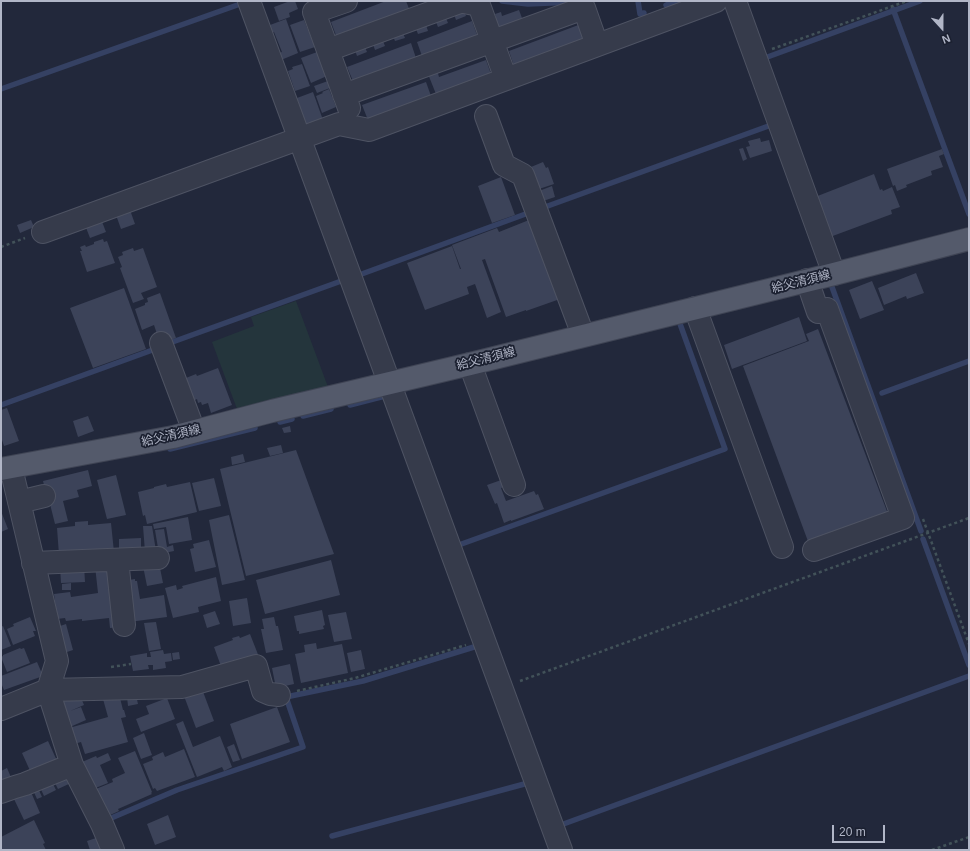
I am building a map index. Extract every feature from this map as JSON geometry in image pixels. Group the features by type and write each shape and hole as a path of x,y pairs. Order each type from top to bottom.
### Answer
{"main road":[{"name":"給父清須線","path":"6,469 173,437 272,411 470,364 834,274 969,239"}],"street":[{"path":"249,1 561,850"},
{"path":"346,1 314,12 356,128"},
{"path":"43,232 339,124 369,130 716,1"},
{"path":"735,1 834,274"},
{"path":"328,50 419,9 464,2 479,5 506,79"},
{"path":"344,95 584,8 597,45"},
{"path":"486,116 504,165 523,175 583,335"},
{"path":"807,280 818,312 827,309 903,518 814,550"},
{"path":"695,308 782,547"},
{"path":"161,343 194,431"},
{"path":"470,364 514,485"},
{"path":"6,469 19,502 57,661 48,690 72,765 102,824 113,850"},
{"path":"19,502 44,496"},
{"path":"33,563 158,558"},
{"path":"117,560 124,625"},
{"path":"1,709 48,690 182,687 256,666 263,691 270,694 279,694"},
{"path":"1,792 72,765"}],"path":[{"path":"755,56 906,1"},
{"path":"1,247 43,232"},
{"path":"502,688 969,518"},
{"path":"279,694 355,678 483,639"},
{"path":"932,850 969,837"}],"shaded area":[{"path":"296,301 328,387 237,409 212,342 254,326 251,317"}],"building":[{"path":"290,1 295,1 298,9 289,13 290,17 279,21 274,7"},
{"path":"386,1 406,1 410,11 337,38 331,22"},
{"path":"519,10 525,26 500,35 494,19 496,18 495,14 501,12 502,16"},
{"path":"464,11 466,16 456,20 454,14"},
{"path":"446,18 448,23 438,27 436,22"},
{"path":"286,19 298,53 281,60 279,53 282,52 274,32 272,33 270,25"},
{"path":"304,20 315,47 300,52 290,25"},
{"path":"472,21 477,35 422,56 417,42"},
{"path":"581,24 587,39 514,66 509,51"},
{"path":"426,25 428,31 418,34 416,29"},
{"path":"403,33 405,38 395,41 393,36"},
{"path":"383,41 385,46 375,50 373,44"},
{"path":"411,43 416,58 353,81 347,67"},
{"path":"365,47 367,52 357,56 355,50"},
{"path":"317,52 327,76 311,83 301,58"},
{"path":"486,60 491,74 436,94 428,74 437,70 439,77"},
{"path":"302,64 310,86 295,91 288,71 293,69 292,67"},
{"path":"328,81 330,88 317,93 314,86"},
{"path":"426,82 431,96 368,120 362,105"},
{"path":"329,89 336,107 322,113 316,96"},
{"path":"313,92 323,120 312,125 311,122 306,124 297,98"},
{"path":"760,138 761,142 769,140 772,151 750,158 746,147 750,146 748,141"},
{"path":"743,148 747,159 743,161 739,149"},
{"path":"942,149 944,154 939,156 943,167 931,171 932,175 906,185 907,187 897,191 895,185 893,186 887,169"},
{"path":"543,162 546,168 548,167 554,184 539,189 531,167"},
{"path":"874,174 880,190 882,189 883,191 892,187 900,207 891,210 892,214 830,237 815,197"},
{"path":"501,177 515,215 492,223 478,186"},
{"path":"552,186 555,197 543,201 539,191"},
{"path":"130,210 135,224 121,229 116,215"},
{"path":"101,219 106,232 90,238 85,225"},
{"path":"31,220 34,227 20,233 17,225"},
{"path":"529,220 560,299 506,317 485,259 482,260 501,312 487,318 475,284 467,287 469,294 425,310 407,263 452,246 461,269 452,245 497,228 499,232"},
{"path":"103,239 104,242 107,241 115,263 87,272 80,247 85,245 86,247"},
{"path":"133,248 134,251 143,248 157,287 141,293 144,299 133,303 120,268 122,267 118,257 123,255 122,252"},
{"path":"916,273 924,293 907,299 906,296 884,305 878,288"},
{"path":"872,281 884,310 860,319 849,290"},
{"path":"124,288 146,349 93,368 70,308"},
{"path":"160,293 176,338 166,342 158,337 154,325 142,330 135,309 145,305 145,303 148,302 147,298"},
{"path":"799,317 807,341 732,369 724,345"},
{"path":"818,329 888,514 809,544 743,366 809,341 806,334"},
{"path":"218,368 232,405 211,413 208,403 202,405 201,402 198,403 197,399 193,401 186,378 196,374 197,376"},
{"path":"7,408 19,441 4,446 1,437 1,410"},
{"path":"88,416 94,431 78,437 73,421"},
{"path":"290,426 291,432 284,433 282,428"},
{"path":"281,445 283,453 270,456 267,448"},
{"path":"296,450 334,554 246,576 220,469"},
{"path":"243,454 245,462 232,465 231,457"},
{"path":"88,470 92,486 77,490 79,497 63,501 68,521 55,524 43,481"},
{"path":"116,475 126,515 107,519 97,480"},
{"path":"214,478 221,506 199,511 192,483"},
{"path":"504,479 506,486 501,488 506,501 534,491 536,495 538,494 544,509 504,523 497,503 495,504 487,485"},
{"path":"190,482 197,512 147,524 145,515 143,516 138,492 166,484 167,487"},
{"path":"1,511 8,529 1,532"},
{"path":"229,515 245,580 222,585 209,520"},
{"path":"188,517 192,540 169,544 166,527 154,529 153,524"},
{"path":"88,521 88,525 111,523 114,552 59,555 57,528 75,526 75,522"},
{"path":"143,526 152,526 156,551 145,552"},
{"path":"164,529 167,547 173,545 174,551 159,554 155,530"},
{"path":"141,538 141,554 119,555 119,539"},
{"path":"209,540 216,567 195,572 190,549 194,548 193,544"},
{"path":"331,560 340,595 265,614 256,580"},
{"path":"159,563 163,583 147,586 143,566"},
{"path":"112,564 121,627 110,628 109,618 82,621 82,619 66,621 65,618 57,619 54,594 70,592 71,597 98,593 95,566"},
{"path":"84,565 85,582 61,583 60,566"},
{"path":"216,577 221,601 198,607 199,612 173,618 165,588 176,585 177,590 183,588 182,586"},
{"path":"135,579 135,581 137,581 140,599 164,595 167,617 129,622 129,580"},
{"path":"71,583 71,590 62,590 62,584"},
{"path":"247,598 251,623 233,626 229,601"},
{"path":"322,610 325,625 323,626 324,629 299,634 294,616"},
{"path":"215,611 220,624 207,628 203,615"},
{"path":"346,612 352,639 334,642 328,615"},
{"path":"30,617 36,631 33,631 35,636 13,645 7,629 14,626 13,624"},
{"path":"274,617 276,626 278,626 283,650 266,653 261,629 264,629 262,619"},
{"path":"156,622 161,649 149,651 144,623"},
{"path":"66,624 73,650 64,653 57,627"},
{"path":"3,626 11,646 1,650 1,627"},
{"path":"250,634 259,657 222,669 214,647 233,640 232,638 239,636 240,638"},
{"path":"316,643 317,649 342,644 348,673 301,683 295,654 305,652 304,645"},
{"path":"20,648 24,648 30,663 7,672 1,657"},
{"path":"163,650 164,654 171,653 172,661 165,662 166,668 153,670 153,665 148,665 149,669 133,671 130,656 147,653 147,657 151,657 150,652"},
{"path":"361,650 365,669 351,672 347,653"},
{"path":"179,652 180,659 173,660 172,653"},
{"path":"37,662 43,676 4,690 1,683 1,676"},
{"path":"290,664 294,684 276,688 272,668"},
{"path":"202,689 214,721 196,728 184,696"},
{"path":"79,693 84,705 70,711 81,707 86,720 70,727 58,698"},
{"path":"119,694 126,717 121,718 128,742 85,754 81,742 74,744 69,728 108,717 103,699"},
{"path":"136,695 138,704 128,706 127,697"},
{"path":"167,698 175,719 141,732 136,719 149,714 146,706"},
{"path":"277,707 290,742 242,759 230,724"},
{"path":"183,721 193,747 220,736 232,767 224,771 222,767 197,777 176,724"},
{"path":"144,733 152,755 141,759 133,738"},
{"path":"48,741 58,763 32,775 22,753"},
{"path":"234,744 240,760 233,762 227,747"},
{"path":"184,749 195,777 157,791 155,788 153,789 143,764 153,760 152,757 163,752 165,757"},
{"path":"135,751 152,794 118,809 119,811 108,816 96,789 113,782 112,779 125,773 118,758"},
{"path":"108,753 111,760 100,765 108,783 93,789 82,762"},
{"path":"7,768 13,782 1,787 1,771"},
{"path":"66,771 71,783 58,789 52,777"},
{"path":"50,778 56,790 44,796 38,783"},
{"path":"37,786 42,797 37,799 32,788"},
{"path":"31,792 40,813 24,820 14,799"},
{"path":"168,815 176,837 155,845 147,824"},
{"path":"34,820 45,843 43,844 46,850 1,850 1,837"},
{"path":"99,837 103,850 90,850 87,841"}],"waterway":[{"path":"502,1 528,4 574,2"},
{"path":"638,1 640,14 644,13"},
{"path":"666,5 677,1"},
{"path":"762,59 920,1"},
{"path":"1,89 243,3 244,5"},
{"path":"893,9 969,214"},
{"path":"545,207 774,124"},
{"path":"359,275 531,212"},
{"path":"167,344 344,280"},
{"path":"832,287 921,531"},
{"path":"456,546 725,449 679,321"},
{"path":"1,405 158,348"},
{"path":"882,393 969,361"},
{"path":"350,405 385,396 387,401"},
{"path":"303,416 331,409"},
{"path":"280,422 292,419"},
{"path":"170,449 255,428"},
{"path":"923,539 969,665"},
{"path":"109,819 177,790 303,747 286,697 363,681 474,647"},
{"path":"558,826 969,676"},
{"path":"332,836 528,783"}]}
